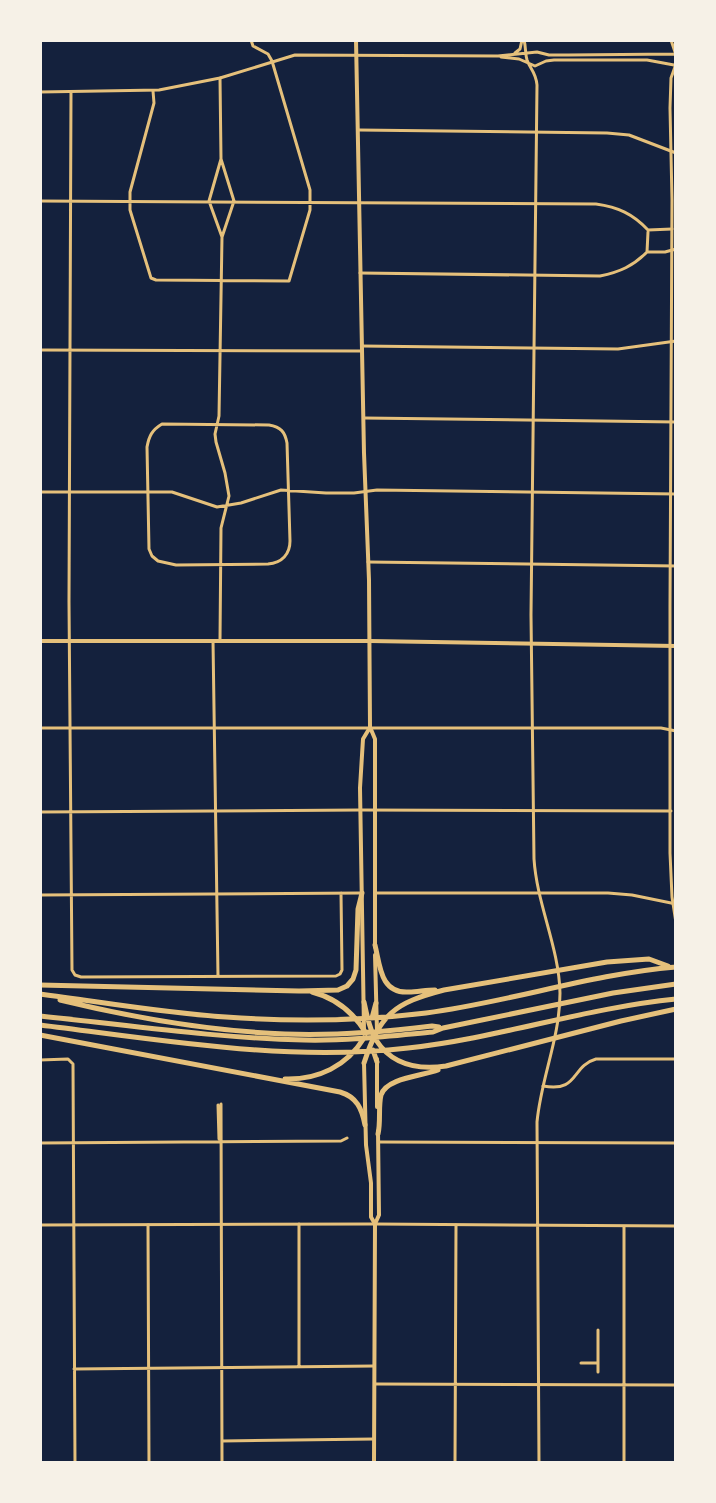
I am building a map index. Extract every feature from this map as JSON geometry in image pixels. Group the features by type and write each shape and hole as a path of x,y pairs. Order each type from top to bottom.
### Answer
{"highway":[{"path":"40,985 338,990 347,986 356,970 358,909 362,893"},
{"path":"375,945 380,972 390,987 406,992 444,990"},
{"path":"264,1077 305,1078 336,1067 387,1017 419,996 617,961 649,959 674,967"},
{"path":"40,994 216,1016 346,1019 458,1008 596,978 674,967"},
{"path":"40,1016 222,1036 354,1039 433,1032 645,987 676,984"},
{"path":"299,991 339,1003 370,1035 403,1062 421,1068 446,1066 676,1009"},
{"path":"40,994 117,1014 233,1031 350,1034 432,1026 443,1028"},
{"path":"40,1025 243,1050 348,1052 408,1048 476,1038 601,1009 676,999"},
{"path":"364,1002 377,1062"},
{"path":"364,1063 376,1003"},
{"path":"40,1035 351,1095 360,1107 365,1125"},
{"path":"378,1134 381,1096 386,1087 446,1066"}],"main road":[{"path":"356,40 370,727 375,739 376,1003"},
{"path":"40,641 370,641 673,646"},
{"path":"364,1002 360,810 363,739 370,727"},
{"path":"374,1463 375,1224 379,1215 377,1062"},
{"path":"364,1063 371,1217 375,1224"}],"street":[{"path":"153,91 154,103 130,192 130,210 151,278 289,281 310,210 310,190 272,61 268,54 254,48 251,40"},
{"path":"523,40 537,85 531,644 534,867 555,954 559,987 554,1046 538,1112 539,1463"},
{"path":"513,54 520,49 523,40"},
{"path":"498,56 537,52 568,55 676,54 671,40"},
{"path":"40,92 153,91 220,78 295,55 498,56 519,59 535,66 554,60 647,60 676,65 671,83 674,152 674,730 671,811 674,818 671,862 676,923"},
{"path":"220,78 221,159 234,201 222,237 218,424 215,434 229,496 221,528 220,641"},
{"path":"71,92 70,728 73,973 81,977 340,974 341,893"},
{"path":"358,130 629,135 674,152"},
{"path":"221,159 209,201 222,237"},
{"path":"40,201 608,205 633,216 648,230 672,229"},
{"path":"647,252 648,230"},
{"path":"360,273 600,276 635,264 647,252 674,249"},
{"path":"40,350 633,349 674,341"},
{"path":"363,418 674,422"},
{"path":"162,424 277,426 287,443 289,490 290,546 285,557 275,564 176,565 158,561 152,556 149,549 147,447 149,436 162,424"},
{"path":"40,492 172,492 217,507 281,490 326,493 377,490 673,494"},
{"path":"368,562 673,566"},
{"path":"213,641 218,976"},
{"path":"40,728 674,730"},
{"path":"40,812 671,811"},
{"path":"40,895 362,893"},
{"path":"375,893 618,894 674,903"},
{"path":"40,1060 68,1059 73,1064 75,1463"},
{"path":"543,1086 566,1084 592,1060 676,1059"},
{"path":"220,1104 222,1463"},
{"path":"40,1143 220,1143 341,1141 347,1138"},
{"path":"378,1142 676,1143"},
{"path":"299,1224 299,1367"},
{"path":"40,1225 676,1226"},
{"path":"148,1225 149,1463"},
{"path":"455,1463 456,1225"},
{"path":"624,1225 624,1463"},
{"path":"598,1330 598,1372"},
{"path":"581,1363 598,1363"},
{"path":"74,1369 374,1366"},
{"path":"374,1384 676,1385"},
{"path":"221,1441 374,1439"}]}
